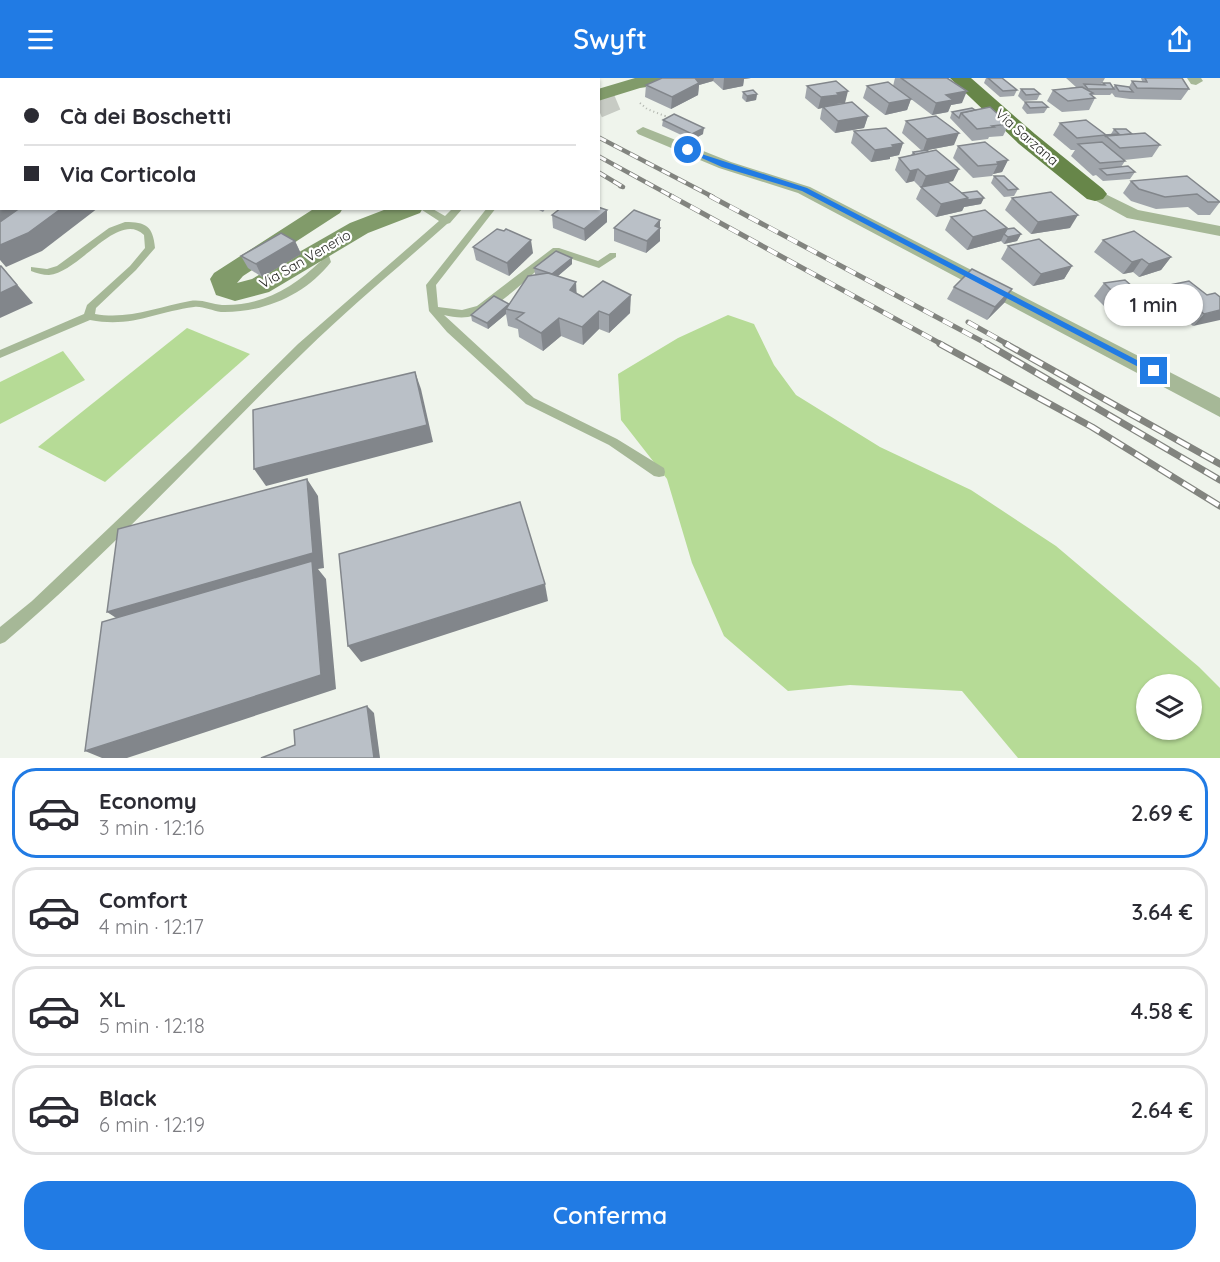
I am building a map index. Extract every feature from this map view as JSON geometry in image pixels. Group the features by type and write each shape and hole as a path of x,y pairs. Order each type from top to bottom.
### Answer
{"main road":[{"name":"Via Sarzana","path":"960,78 1027,139 1095,195"}],"street":[{"path":"608,98 637,84 672,78"},
{"path":"608,98 679,78"},
{"path":"643,131 725,165 804,190 1154,371 1220,408"},
{"path":"1095,195 1133,214 1220,231"},
{"name":"Via San Venerio","path":"329,210 234,270 224,279 225,289 235,292 260,286 359,228 407,210"}],"lane":[{"path":"428,210 447,221"},
{"path":"0,637 45,598 302,347 457,210"},
{"path":"490,210 431,285 433,309 530,401 613,442 659,472"},
{"path":"34,269 40,273 60,269 121,225 138,225 149,234 150,248 133,268 91,307 89,316"},
{"path":"0,354 89,316 109,321 155,314 196,303 221,309 259,306 302,286 326,262 323,249"},
{"path":"433,309 468,314 488,303 544,257 556,250 599,265 614,255"}],"green space":[{"path":"728,315 754,324 774,365 796,395 880,447 971,490 1056,546 1199,667 1220,688 1220,758 1018,758 962,691 850,685 788,691 724,636 692,563 667,479 621,420 618,374 678,338"},
{"path":"187,328 250,354 105,482 38,447"},
{"path":"63,351 85,380 0,424 0,382"}],"building":[{"path":"662,78 695,78 699,83 672,97 646,85"},
{"path":"901,78 947,78 967,91 946,95 953,100 936,103"},
{"path":"988,78 1002,78 1017,90 1003,91"},
{"path":"1145,78 1182,78 1189,89 1137,88 1132,81 1147,82"},
{"path":"836,81 848,91 837,93 839,95 821,97 807,86"},
{"path":"888,82 911,99 889,103 867,86"},
{"path":"1103,83 1110,83 1114,89 1088,89 1084,84 1105,85"},
{"path":"1115,85 1129,87 1133,92 1119,91"},
{"path":"1082,87 1093,93 1090,94 1095,98 1068,101 1053,90"},
{"path":"1021,89 1034,89 1040,94 1026,95"},
{"path":"753,90 757,94 747,96 743,92"},
{"path":"852,102 868,116 838,121 823,107"},
{"path":"1025,102 1042,102 1048,107 1030,108"},
{"path":"990,107 1009,124 977,129 961,113"},
{"path":"972,108 975,110 961,113 959,118 952,112"},
{"path":"674,114 704,128 692,134 663,120"},
{"path":"936,116 959,133 927,139 906,121"},
{"path":"1086,120 1106,135 1077,138 1060,123"},
{"path":"886,128 903,143 875,150 854,131"},
{"path":"1114,129 1126,129 1132,134 1105,137 1105,135 1119,134"},
{"path":"1145,133 1160,145 1120,148 1106,136"},
{"path":"985,142 1008,160 997,162 998,164 978,166 958,146"},
{"path":"1102,142 1125,161 1100,163 1078,144"},
{"path":"927,150 929,152 915,155 913,152"},
{"path":"936,150 959,169 926,176 918,169 910,171 899,158"},
{"path":"1128,166 1135,172 1107,175 1100,169"},
{"path":"994,176 1004,176 1018,189 1008,190"},
{"path":"1187,176 1220,202 1208,202 1197,194 1165,197 1139,189 1131,181"},
{"path":"948,182 968,198 941,204 921,187"},
{"path":"977,191 984,198 967,200 968,198 962,193"},
{"path":"1051,192 1078,215 1038,222 1012,198"},
{"path":"600,208 607,210 584,229 552,215 558,210 600,210"},
{"path":"17,210 59,210 28,233 0,245 0,222"},
{"path":"634,210 660,220 655,226 660,228 647,241 614,228"},
{"path":"985,210 1007,228 973,237 951,217"},
{"path":"1014,228 1021,234 1008,237 1004,234 1007,229"},
{"path":"497,229 504,231 506,229 531,240 507,263 473,247"},
{"path":"1134,231 1171,257 1149,264 1142,259 1132,262 1103,240"},
{"path":"281,233 295,241 256,264 241,256"},
{"path":"1039,239 1072,266 1041,274 1008,246"},
{"path":"556,251 572,258 552,274 534,268"},
{"path":"0,266 17,285 0,293"},
{"path":"972,269 1012,289 995,307 954,287"},
{"path":"548,273 576,282 570,290 583,297 603,281 631,295 609,315 599,311 582,327 559,318 541,333 516,319 524,313 506,309 528,276"},
{"path":"1125,280 1140,293 1148,293 1163,307 1133,312 1104,283"},
{"path":"1189,281 1207,295 1215,293 1220,297 1220,310 1204,314 1170,285"},
{"path":"494,296 509,304 487,323 471,315"},
{"path":"415,372 427,425 254,469 253,410"},
{"path":"307,479 313,553 107,612 118,529"},
{"path":"520,502 545,584 348,646 339,554"},
{"path":"312,561 321,675 85,751 102,622"},
{"path":"367,706 374,758 261,758 295,745 294,730"}],"tunnel":[{"path":"600,107 617,100"}],"railway":[{"path":"600,138 713,197"},
{"path":"600,157 673,197"},
{"path":"600,173 623,187 620,186"},
{"path":"671,196 943,345"},
{"path":"710,196 989,345"},
{"path":"968,322 1009,345"},
{"path":"940,344 1092,427 1220,506"},
{"path":"987,344 1220,480"},
{"path":"1006,344 1220,464"}],"route":[{"path":"688,150 725,165 804,190 1154,371"}]}
